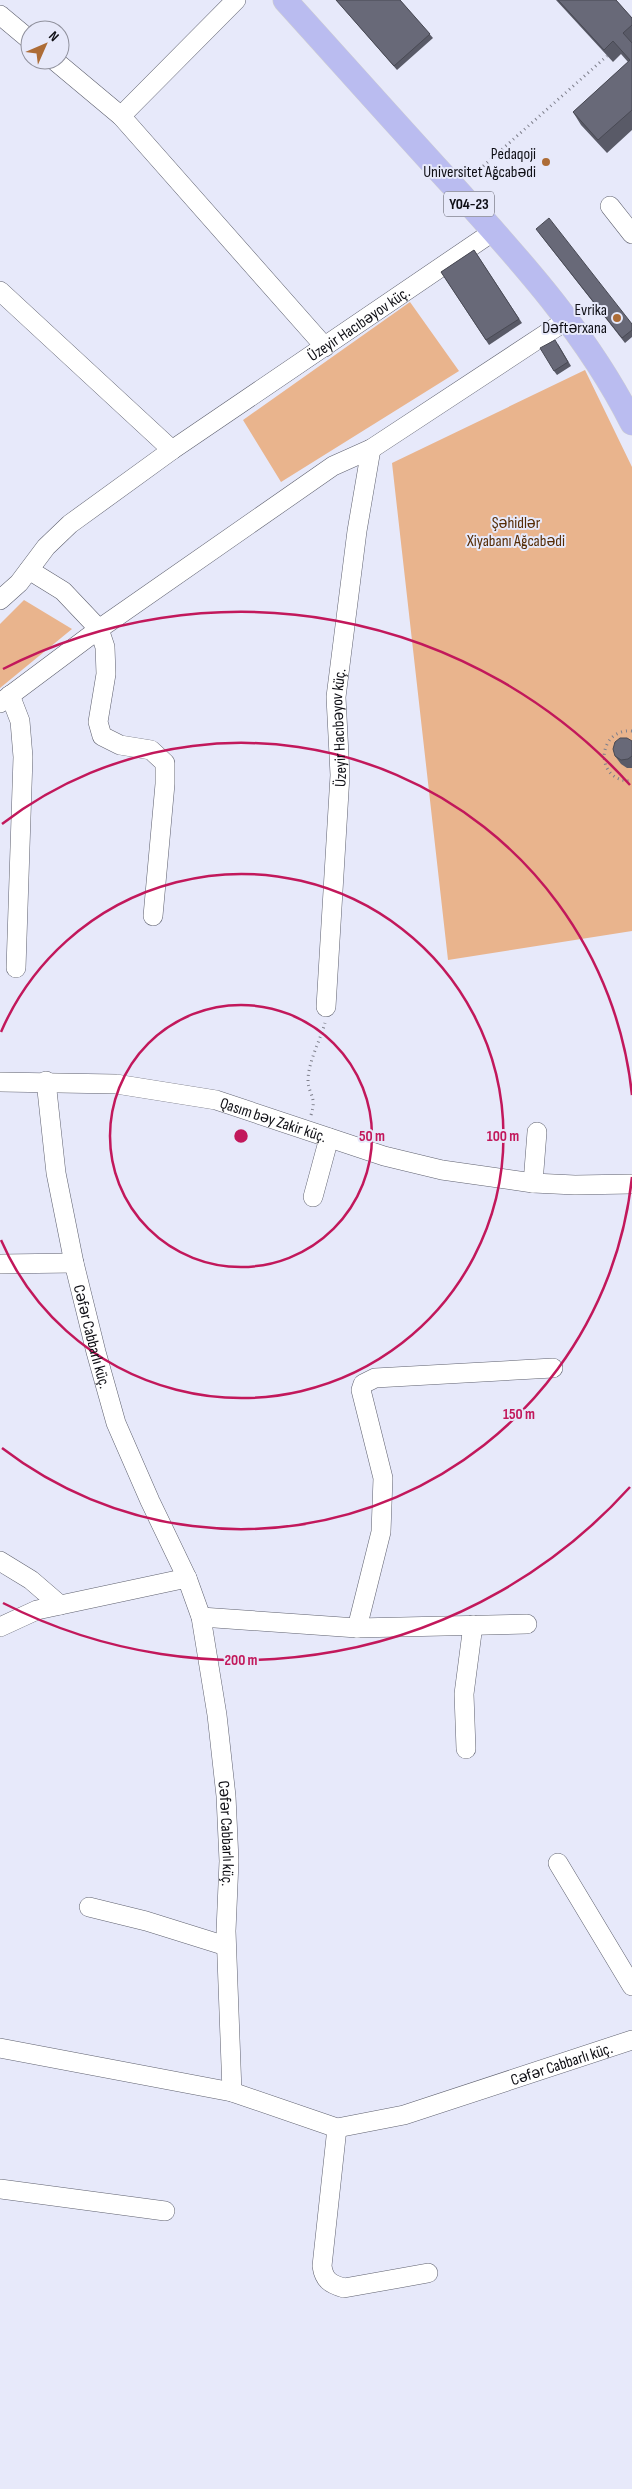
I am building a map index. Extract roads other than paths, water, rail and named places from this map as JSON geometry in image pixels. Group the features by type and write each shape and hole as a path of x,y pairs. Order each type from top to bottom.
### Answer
{"main road":[{"name":"Y04-23","path":"285,0 494,231 567,320 608,379 632,424"}],"street":[{"path":"121,116 236,0"},
{"path":"0,15 20,32"},
{"path":"66,70 121,116 325,347"},
{"path":"610,206 632,234"},
{"name":"Üzeyir Hacıbəyov küç.","path":"0,600 29,570 46,547 70,524 172,450 494,231"},
{"path":"1,293 172,450"},
{"path":"16,968 22,757 20,721 5,699 99,628 333,466 371,449 567,320"},
{"name":"Üzeyir Hacıbəyov küç.","path":"326,1007 340,776 336,697 357,531 371,449"},
{"path":"29,570 63,591 99,628 105,646 106,674 98,722 102,736 120,745 151,750 165,763 166,784 154,916"},
{"name":"Qasım bəy Zakir küç.","path":"0,1082 46,1081 116,1084 216,1100 384,1156 442,1170 533,1183 575,1185 632,1184"},
{"name":"Cəfər Cabbarlı küç.","path":"46,1081 56,1173 74,1263 116,1423 150,1501 188,1578 201,1617 217,1715 226,1796 229,1861 226,1946 232,2092"},
{"path":"533,1183 537,1132"},
{"path":"313,1196 329,1138"},
{"path":"0,1264 74,1263"},
{"path":"357,1628 380,1532 383,1478 361,1390 363,1384 375,1378 553,1368"},
{"path":"0,1561 32,1580 60,1604"},
{"path":"0,1628 37,1610 188,1578"},
{"path":"201,1617 357,1628 527,1624"},
{"path":"466,1749 464,1694 473,1625"},
{"path":"558,1862 632,1986"},
{"path":"89,1907 146,1920 226,1946"},
{"name":"Cəfər Cabbarlı küç.","path":"0,2048 232,2092 337,2128 404,2116 632,2040"},
{"path":"337,2128 322,2266 323,2276 332,2284 344,2288 428,2273"},
{"path":"0,2189 165,2211"}],"place":[{"name":"Pedaqoji Universitet Ağcabədi","path":"546,162"},
{"name":"Evrika Dəftərxana","path":"617,318"}],"park label":[{"name":"Şəhidlər Xiyabanı Ağcabədi","path":"516,531"}]}
